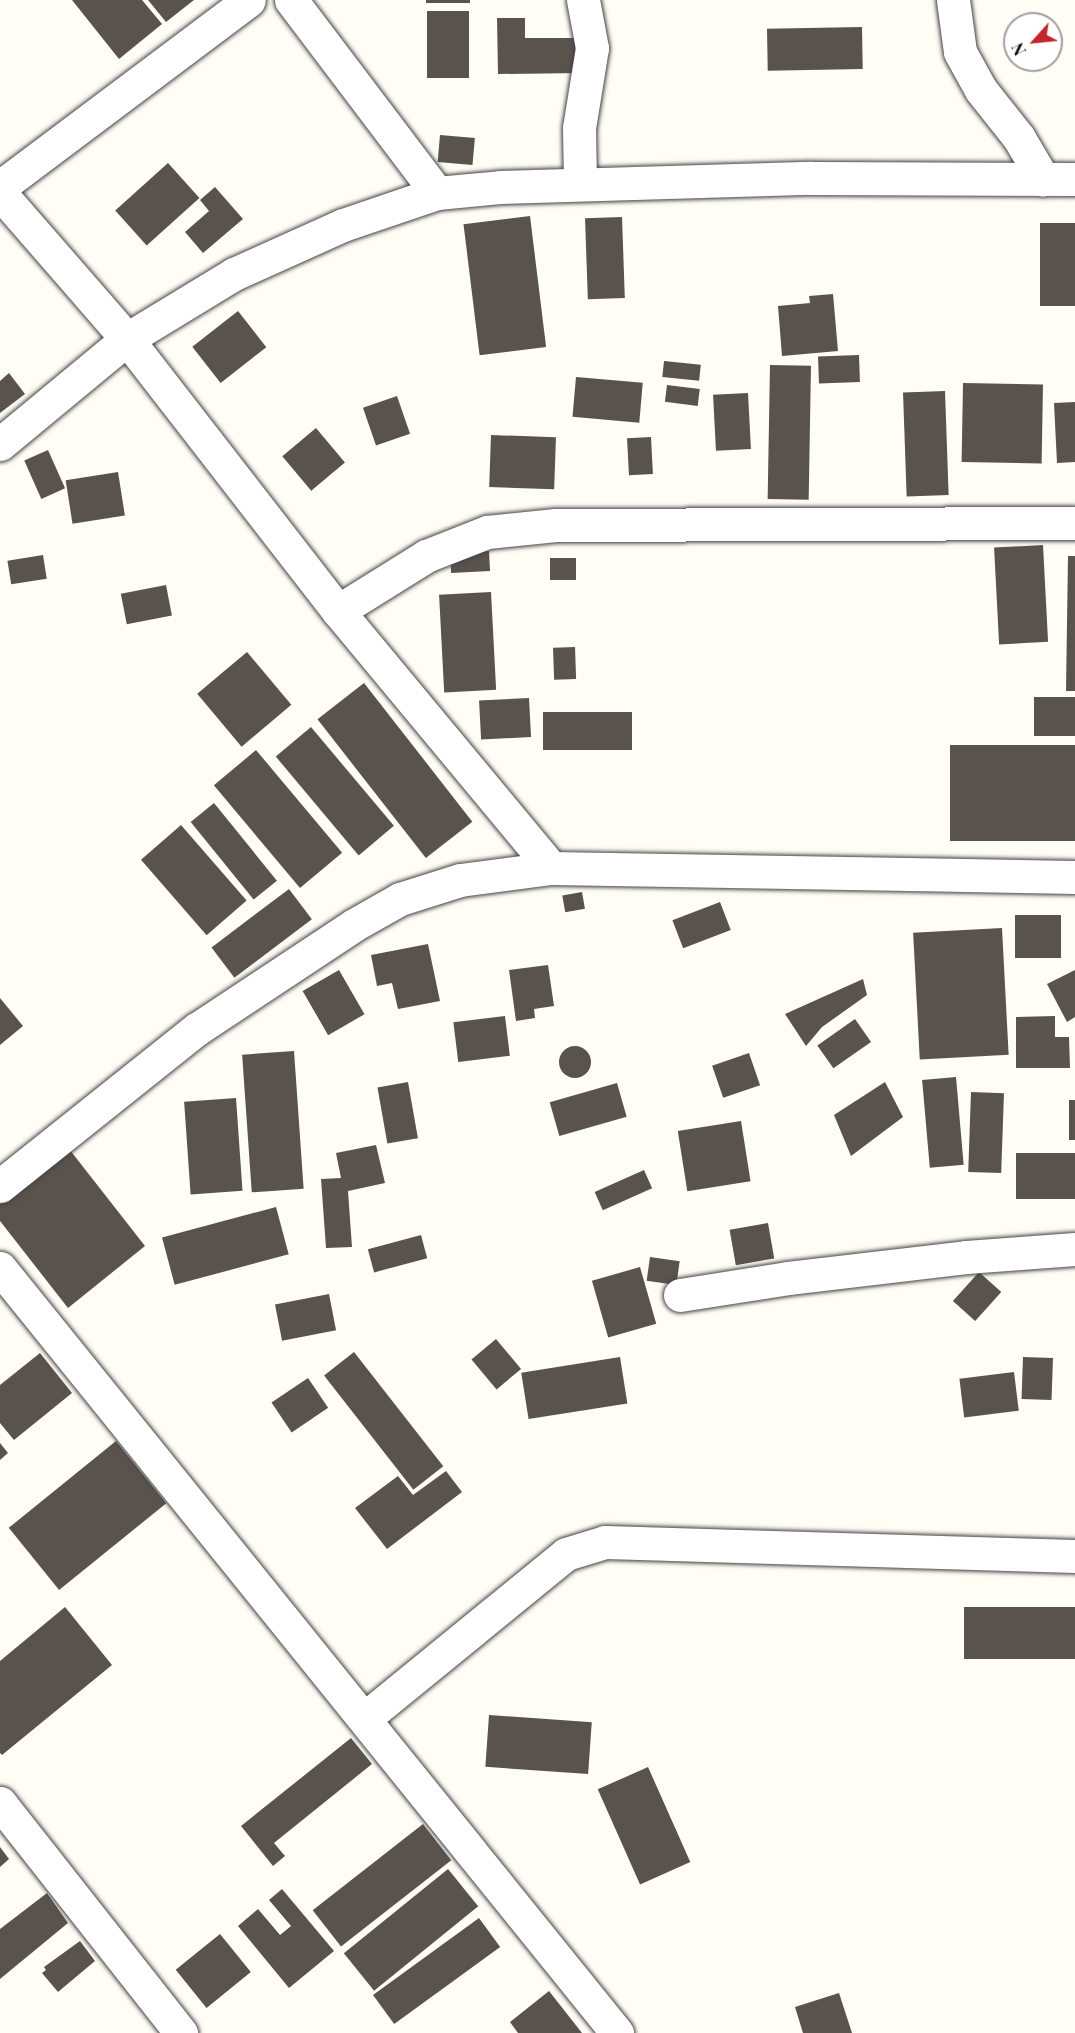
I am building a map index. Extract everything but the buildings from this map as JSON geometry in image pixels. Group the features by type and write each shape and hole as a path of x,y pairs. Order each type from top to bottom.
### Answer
{"street":[{"path":"0,187 249,0"},
{"path":"291,0 437,193"},
{"path":"579,184 579,128 592,48 583,0"},
{"path":"953,0 960,52 981,90 1019,138 1043,179"},
{"path":"0,444 127,339 243,269 343,225 437,193 500,187 811,177 1075,179"},
{"path":"0,193 127,339 338,611 551,868"},
{"path":"338,611 426,556 487,532 556,525 1075,523"},
{"path":"0,1186 197,1029 354,925 400,900 460,879 551,868 1075,877"},
{"path":"680,1295 788,1278 966,1257 1075,1249"},
{"path":"0,1268 617,2033"},
{"path":"365,1718 566,1554 605,1542 1075,1556"},
{"path":"0,1803 181,2033"}]}
